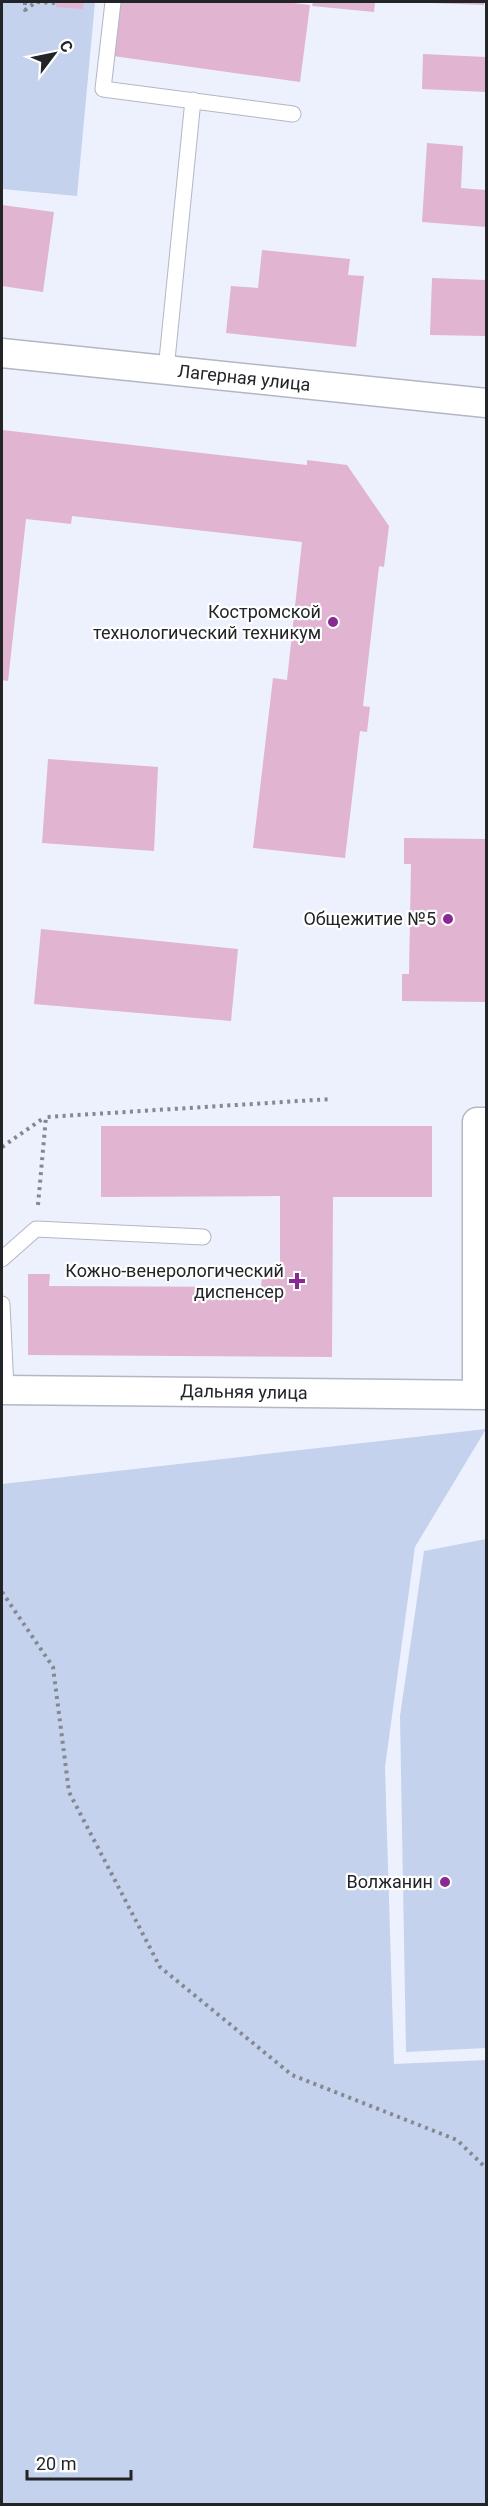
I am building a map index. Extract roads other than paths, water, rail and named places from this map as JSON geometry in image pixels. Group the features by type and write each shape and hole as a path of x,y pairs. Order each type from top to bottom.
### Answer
{"street":[{"name":"Лагерная улица","path":"2,353 486,403"},
{"path":"482,1395 477,1122 486,1122"},
{"name":"Дальняя улица","path":"4,1390 482,1395"}],"lane":[{"path":"113,2 104,89 293,114"},
{"path":"166,370 193,100"},
{"path":"2,1259 36,1228 203,1237"},
{"path":"2,1304 4,1390"}],"place":[{"name":"Костромской технологический техникум","path":"333,622"},
{"name":"Общежитие №5","path":"448,919"},
{"name":"Кожно-венерологический диспенсер","path":"297,1281"},
{"name":"Волжанин","path":"445,1882"}]}
